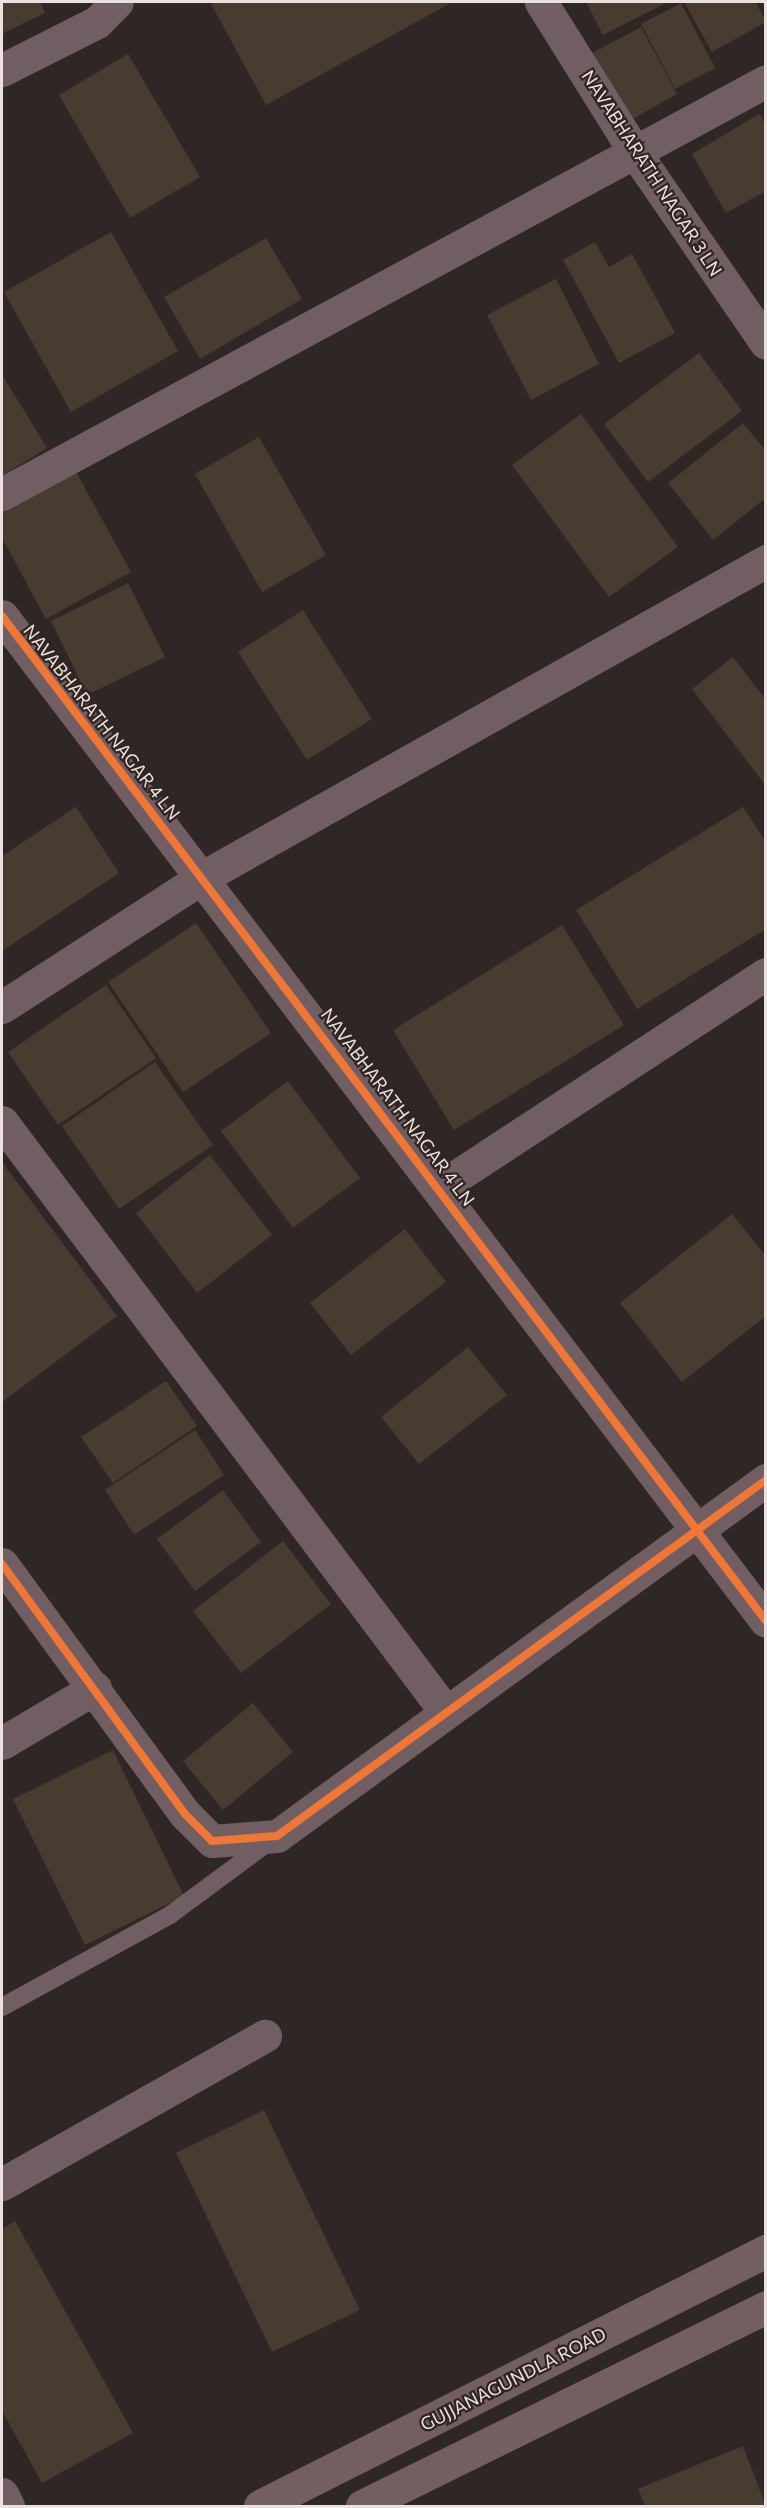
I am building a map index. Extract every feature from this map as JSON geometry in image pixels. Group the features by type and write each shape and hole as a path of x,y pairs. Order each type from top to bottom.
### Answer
{"main road":[{"name":"GUJJANAGUNDLA ROAD","path":"260,2506 765,2251"},
{"path":"362,2506 765,2307"}],"street":[{"path":"2,70 97,22 117,2"},
{"name":"NAVABHARATH NAGAR 3 LN","path":"541,2 636,154 765,343"},
{"path":"2,494 636,154 765,81"},
{"path":"2,1007 203,877 765,561"},
{"name":"NAVABHARATH NAGAR 4 LN","path":"2,616 440,1187 699,1529 765,1621"},
{"path":"440,1187 765,974"},
{"path":"2,1122 445,1711"},
{"path":"2,1564 95,1688 185,1815 212,1841 277,1836 445,1711 765,1480"},
{"path":"2,1743 95,1688"},
{"path":"2,2184 265,2036"},
{"path":"2,2494 8,2506"}],"lane":[{"path":"2,2007 170,1915 277,1836"}],"building":[{"path":"2,2 40,2 45,13 2,34"},
{"path":"216,2 448,2 449,4 266,105 211,4"},
{"path":"586,2 662,2 664,4 603,35"},
{"path":"684,2 756,2 766,22 712,52"},
{"path":"681,3 715,68 675,89 641,24"},
{"path":"641,27 677,94 629,121 592,53"},
{"path":"128,54 200,177 130,218 59,95"},
{"path":"759,114 766,125 766,191 726,213 692,154"},
{"path":"111,232 178,351 71,412 4,292"},
{"path":"266,238 302,299 200,359 164,297"},
{"path":"595,242 609,267 632,254 675,333 619,363 563,260"},
{"path":"556,279 599,364 531,400 487,315"},
{"path":"699,353 742,411 648,482 604,424"},
{"path":"3,376 47,448 2,476 2,378"},
{"path":"581,414 678,547 609,597 512,465"},
{"path":"743,423 766,451 766,498 713,540 668,483"},
{"path":"259,437 326,555 262,592 195,474"},
{"path":"73,466 131,572 46,619 2,538 2,505"},
{"path":"128,583 165,657 87,695 51,621"},
{"path":"303,610 372,719 307,760 238,652"},
{"path":"733,657 766,700 766,786 692,689"},
{"path":"76,807 119,873 2,951 2,856"},
{"path":"743,807 766,842 766,929 637,1009 576,910"},
{"path":"196,923 271,1033 183,1092 108,982"},
{"path":"562,925 624,1025 454,1130 393,1030"},
{"path":"106,985 156,1058 58,1125 8,1052"},
{"path":"155,1062 213,1145 119,1209 62,1126"},
{"path":"288,1081 360,1178 293,1228 221,1131"},
{"path":"210,1155 272,1235 197,1293 136,1213"},
{"path":"2,1162 117,1316 2,1402"},
{"path":"732,1214 766,1256 766,1316 682,1382 620,1303"},
{"path":"405,1229 446,1282 351,1355 310,1303"},
{"path":"468,1347 507,1395 419,1464 381,1417"},
{"path":"166,1381 197,1426 113,1483 81,1437"},
{"path":"195,1430 224,1475 134,1535 105,1490"},
{"path":"223,1490 261,1542 195,1591 157,1539"},
{"path":"283,1541 331,1604 241,1673 193,1611"},
{"path":"253,1703 293,1752 223,1810 183,1761"},
{"path":"113,1750 184,1896 85,1945 13,1799"},
{"path":"264,2110 360,2310 272,2352 176,2153"},
{"path":"15,2221 133,2433 42,2483 2,2411 2,2229"},
{"path":"743,2446 766,2506 645,2506 638,2489"}],"cycle path":[{"path":"2,616 766,1621"},
{"path":"2,1564 185,1814 212,1841 277,1836 766,1480"}]}
